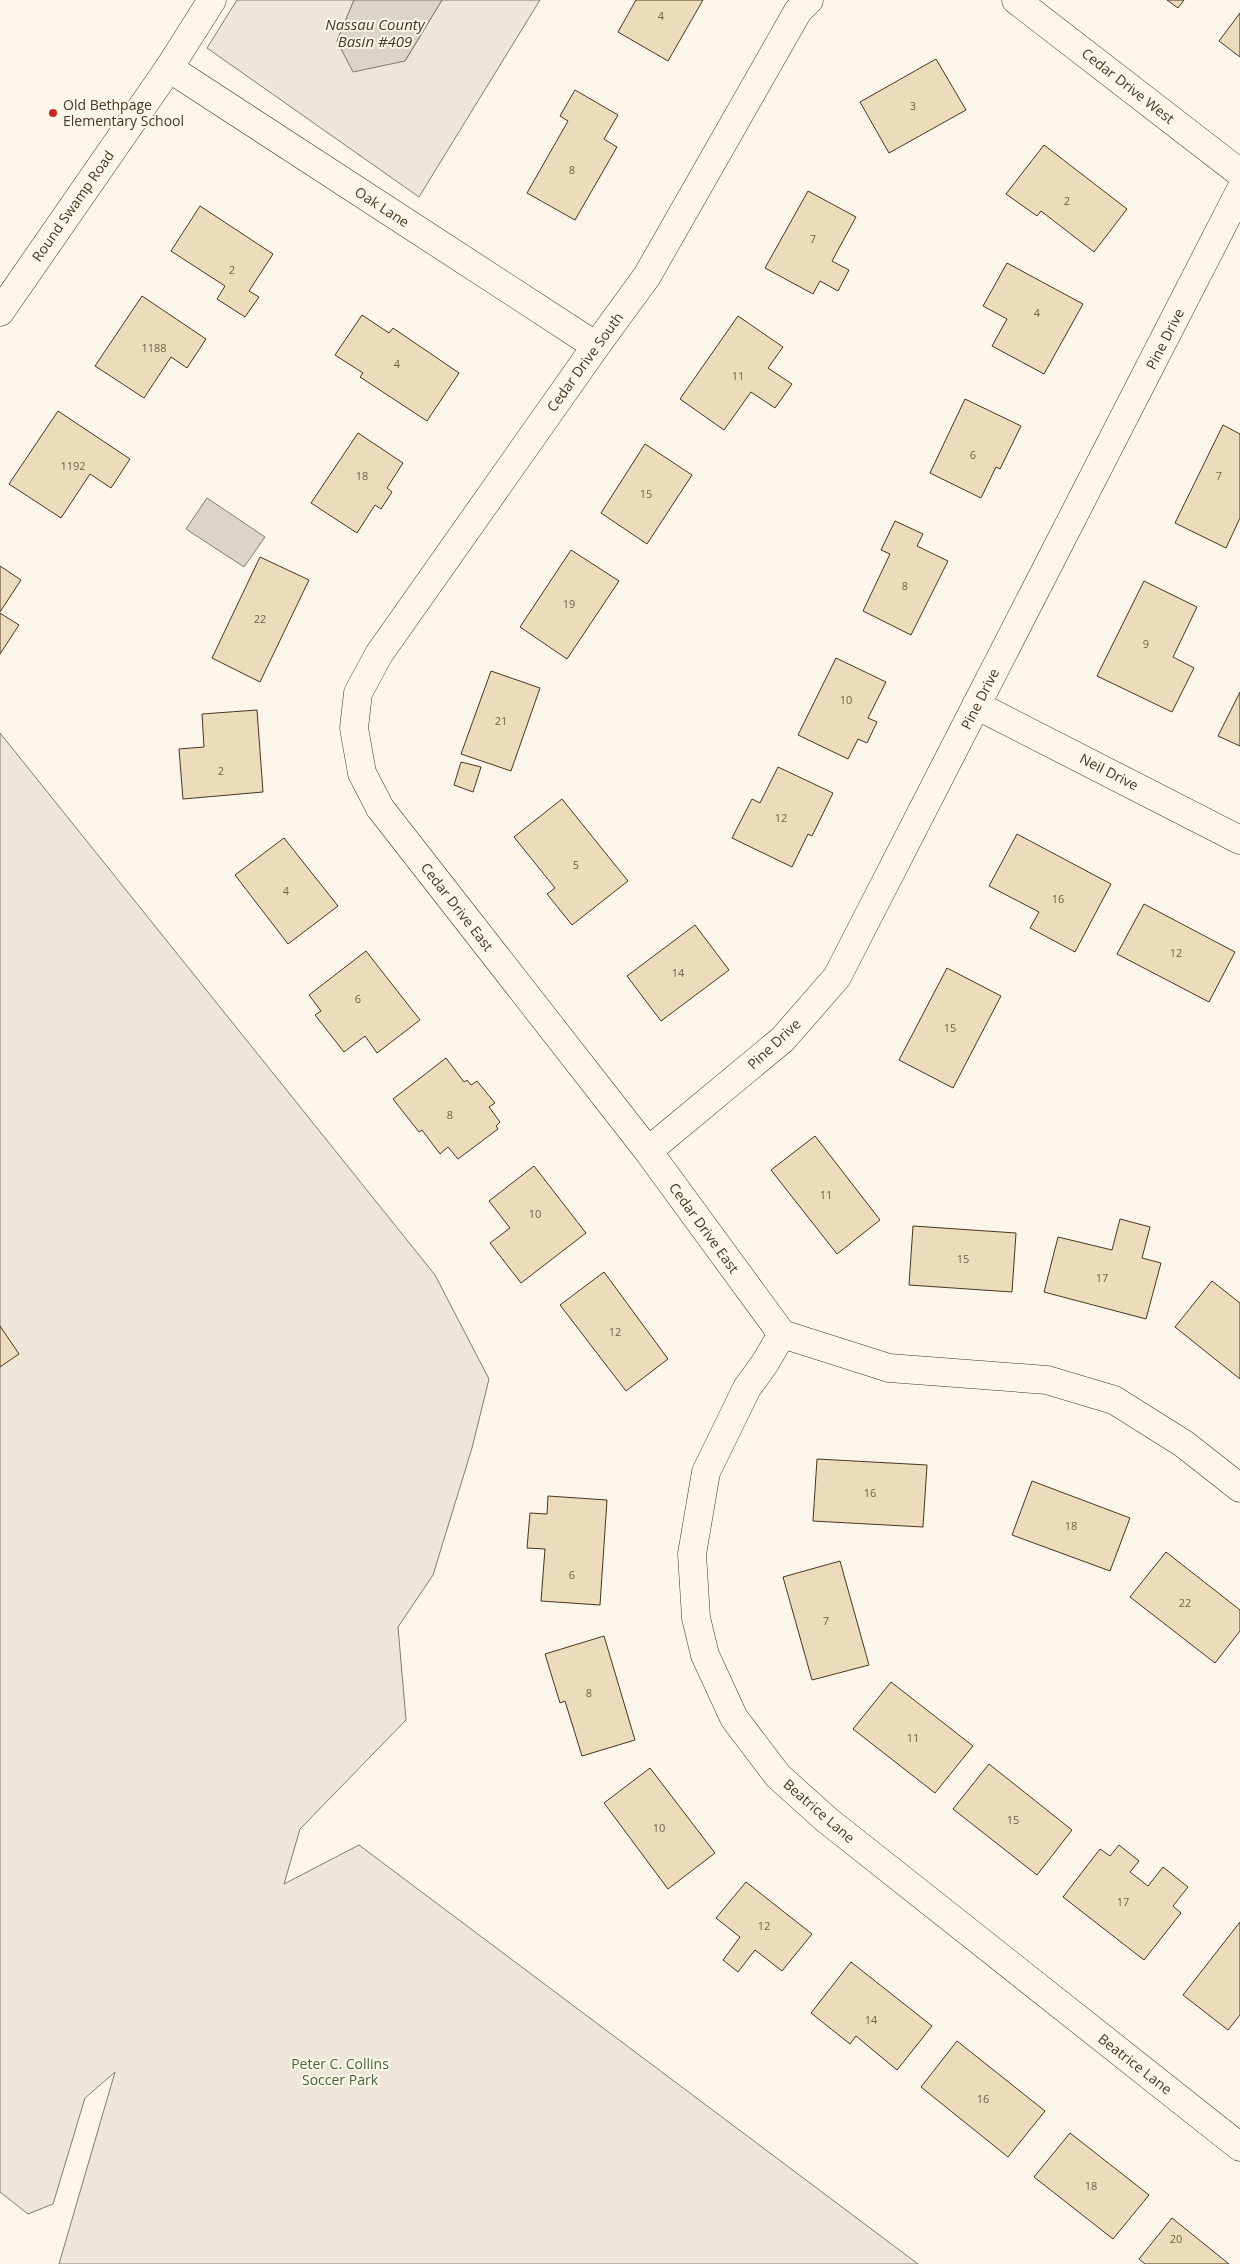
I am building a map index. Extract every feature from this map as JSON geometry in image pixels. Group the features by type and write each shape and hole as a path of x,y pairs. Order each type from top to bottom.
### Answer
{"street":[{"name":"Round Swamp Road","path":"0,312 169,68 212,0"},
{"name":"Cedar Drive South","path":"355,717 358,693 379,654 647,276 798,11 809,0"},
{"name":"Cedar Drive West","path":"1016,0 1240,173"},
{"name":"Oak Lane","path":"169,68 596,346"},
{"name":"Pine Drive","path":"648,1151 783,1039 838,977 1240,192"},
{"name":"Neil Drive","path":"976,705 1240,840"},
{"name":"Cedar Drive East","path":"355,717 354,728 362,774 380,808 648,1151 782,1334"},
{"path":"782,1334 889,1368 1047,1380 1114,1400 1184,1444 1240,1488"},
{"name":"Beatrice Lane","path":"782,1334 765,1363 747,1388 706,1472 692,1554 698,1628 705,1655 734,1718 778,1776 827,1820 1240,2147"}],"green space":[{"path":"237,0 354,0 337,41 405,61 442,0 540,0 419,197 207,48"},
{"name":"Peter C. Collins Soccer Park","path":"0,733 435,1275 489,1379 472,1448 433,1575 398,1627 406,1720 300,1829 284,1884 359,1845 918,2264 59,2264 115,2072 85,2098 53,2204 28,2214 0,2192"}],"water":[{"name":"Nassau County Basin #409","path":"354,0 442,0 405,61 353,72 337,41"},
{"path":"207,498 265,537 244,567 186,529"}],"building":[{"path":"636,0 703,0 668,61 618,32"},
{"path":"1167,0 1184,0 1178,8"},
{"path":"1240,13 1240,57 1219,41"},
{"path":"936,59 966,110 889,153 860,102"},
{"path":"575,90 618,115 604,139 617,147 575,220 527,193 568,121 560,116"},
{"path":"1044,145 1127,209 1094,252 1041,211 1037,216 1006,194"},
{"path":"808,191 856,217 832,261 849,270 838,291 820,281 813,294 765,268"},
{"path":"200,206 273,254 249,291 259,297 245,317 217,299 225,286 171,251"},
{"path":"1007,263 1083,304 1044,374 992,346 1007,319 983,306"},
{"path":"142,296 206,339 187,368 171,357 144,398 95,366"},
{"path":"362,315 389,333 393,328 459,373 427,421 360,377 363,373 335,355"},
{"path":"738,316 783,347 768,368 792,384 775,408 751,392 724,430 680,399"},
{"path":"965,399 1021,426 1000,469 996,467 981,498 930,473"},
{"path":"58,411 130,459 111,488 90,474 61,518 9,484"},
{"path":"1223,425 1240,434 1240,518 1226,548 1175,523"},
{"path":"358,433 403,463 387,488 392,492 381,509 375,505 357,533 311,503"},
{"path":"645,444 692,475 647,544 601,513"},
{"path":"895,521 923,534 917,546 948,561 911,635 863,611 890,554 881,550"},
{"path":"571,550 619,581 567,659 520,627"},
{"path":"260,557 309,580 260,682 212,658"},
{"path":"0,566 21,580 0,612"},
{"path":"1144,581 1197,607 1173,657 1194,668 1172,712 1097,676"},
{"path":"0,613 19,625 0,654"},
{"path":"836,658 886,682 868,718 877,722 867,743 858,739 848,759 798,735"},
{"path":"491,671 540,688 511,771 461,754"},
{"path":"1240,692 1240,746 1218,736"},
{"path":"257,710 263,792 183,799 179,749 204,747 202,714"},
{"path":"461,762 481,767 473,792 454,785"},
{"path":"778,767 833,793 812,836 808,834 792,867 732,838 752,799 760,803"},
{"path":"562,799 628,881 572,925 547,894 555,888 514,837"},
{"path":"1017,834 1111,884 1075,952 1030,928 1039,912 989,886"},
{"path":"284,838 338,906 288,944 235,875"},
{"path":"1144,904 1235,952 1209,1002 1117,954"},
{"path":"695,925 729,970 661,1021 627,976"},
{"path":"366,951 420,1020 377,1053 365,1036 344,1052 315,1015 321,1011 309,995"},
{"path":"947,968 1001,996 953,1088 899,1060"},
{"path":"446,1058 464,1082 467,1080 471,1085 477,1081 495,1103 489,1107 500,1122 496,1126 498,1129 458,1159 448,1147 440,1154 422,1130 419,1132 393,1099"},
{"path":"815,1136 880,1220 837,1254 771,1170"},
{"path":"534,1166 586,1233 521,1283 490,1243 510,1228 489,1201"},
{"path":"1120,1219 1150,1227 1142,1258 1161,1263 1146,1319 1044,1292 1058,1237 1112,1250"},
{"path":"913,1226 1016,1233 1012,1292 909,1285"},
{"path":"604,1272 668,1359 626,1391 560,1305"},
{"path":"1212,1281 1240,1303 1240,1379 1175,1327"},
{"path":"0,1326 19,1354 0,1367"},
{"path":"817,1459 927,1465 923,1527 813,1521"},
{"path":"1032,1481 1130,1518 1110,1571 1012,1535"},
{"path":"548,1496 607,1500 600,1605 541,1601 545,1549 527,1548 530,1513 547,1514"},
{"path":"1166,1552 1240,1610 1240,1631 1215,1663 1130,1597"},
{"path":"840,1561 869,1665 812,1680 783,1577"},
{"path":"604,1636 635,1740 582,1756 565,1701 560,1703 545,1654"},
{"path":"891,1682 973,1746 935,1793 853,1729"},
{"path":"989,1764 1072,1830 1037,1875 953,1809"},
{"path":"650,1768 715,1853 668,1889 604,1803"},
{"path":"1119,1845 1139,1861 1130,1872 1148,1886 1163,1867 1188,1887 1173,1906 1181,1913 1144,1960 1063,1897 1100,1849 1110,1856"},
{"path":"746,1882 812,1934 782,1971 755,1950 738,1972 723,1960 740,1937 716,1918"},
{"path":"1240,1922 1240,2015 1228,2030 1183,1995"},
{"path":"851,1962 932,2026 897,2070 856,2036 850,2044 811,2013"},
{"path":"957,2041 1045,2111 1008,2157 921,2087"},
{"path":"1070,2133 1149,2195 1113,2239 1034,2177"},
{"path":"1172,2218 1229,2264 1145,2264 1139,2259"}],"place":[{"name":"Old Bethpage Elementary School","path":"53,113"}]}
